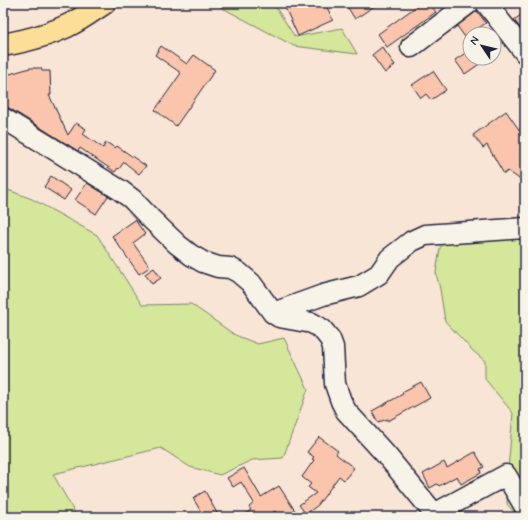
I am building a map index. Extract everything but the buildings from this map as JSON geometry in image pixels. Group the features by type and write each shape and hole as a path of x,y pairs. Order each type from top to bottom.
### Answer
{"highway":[{"path":"3,45 33,38 68,26 104,3"}],"street":[{"path":"411,47 469,3"},
{"path":"486,3 525,53"},
{"path":"3,118 120,190 132,199 177,244 191,255 203,262 218,267 230,268 238,272 251,283 273,313 279,317 287,320 312,323 322,330 330,339 333,347 335,384 346,411 387,456 435,516 506,475 525,507"},
{"path":"273,313 323,295 360,286 379,274 390,258 412,241 425,235 525,228"}],"green space":[{"path":"213,3 273,3 295,37 342,28 357,54 294,46"},
{"path":"3,188 32,199 97,235 142,305 191,304 235,335 258,344 284,338 308,389 283,458 252,460 220,475 190,467 161,448 53,474 77,517 3,517"},
{"path":"453,231 525,232 525,517 518,517 507,504 508,469 513,413 485,379 485,361 472,350 445,321 436,273 440,248"}]}
